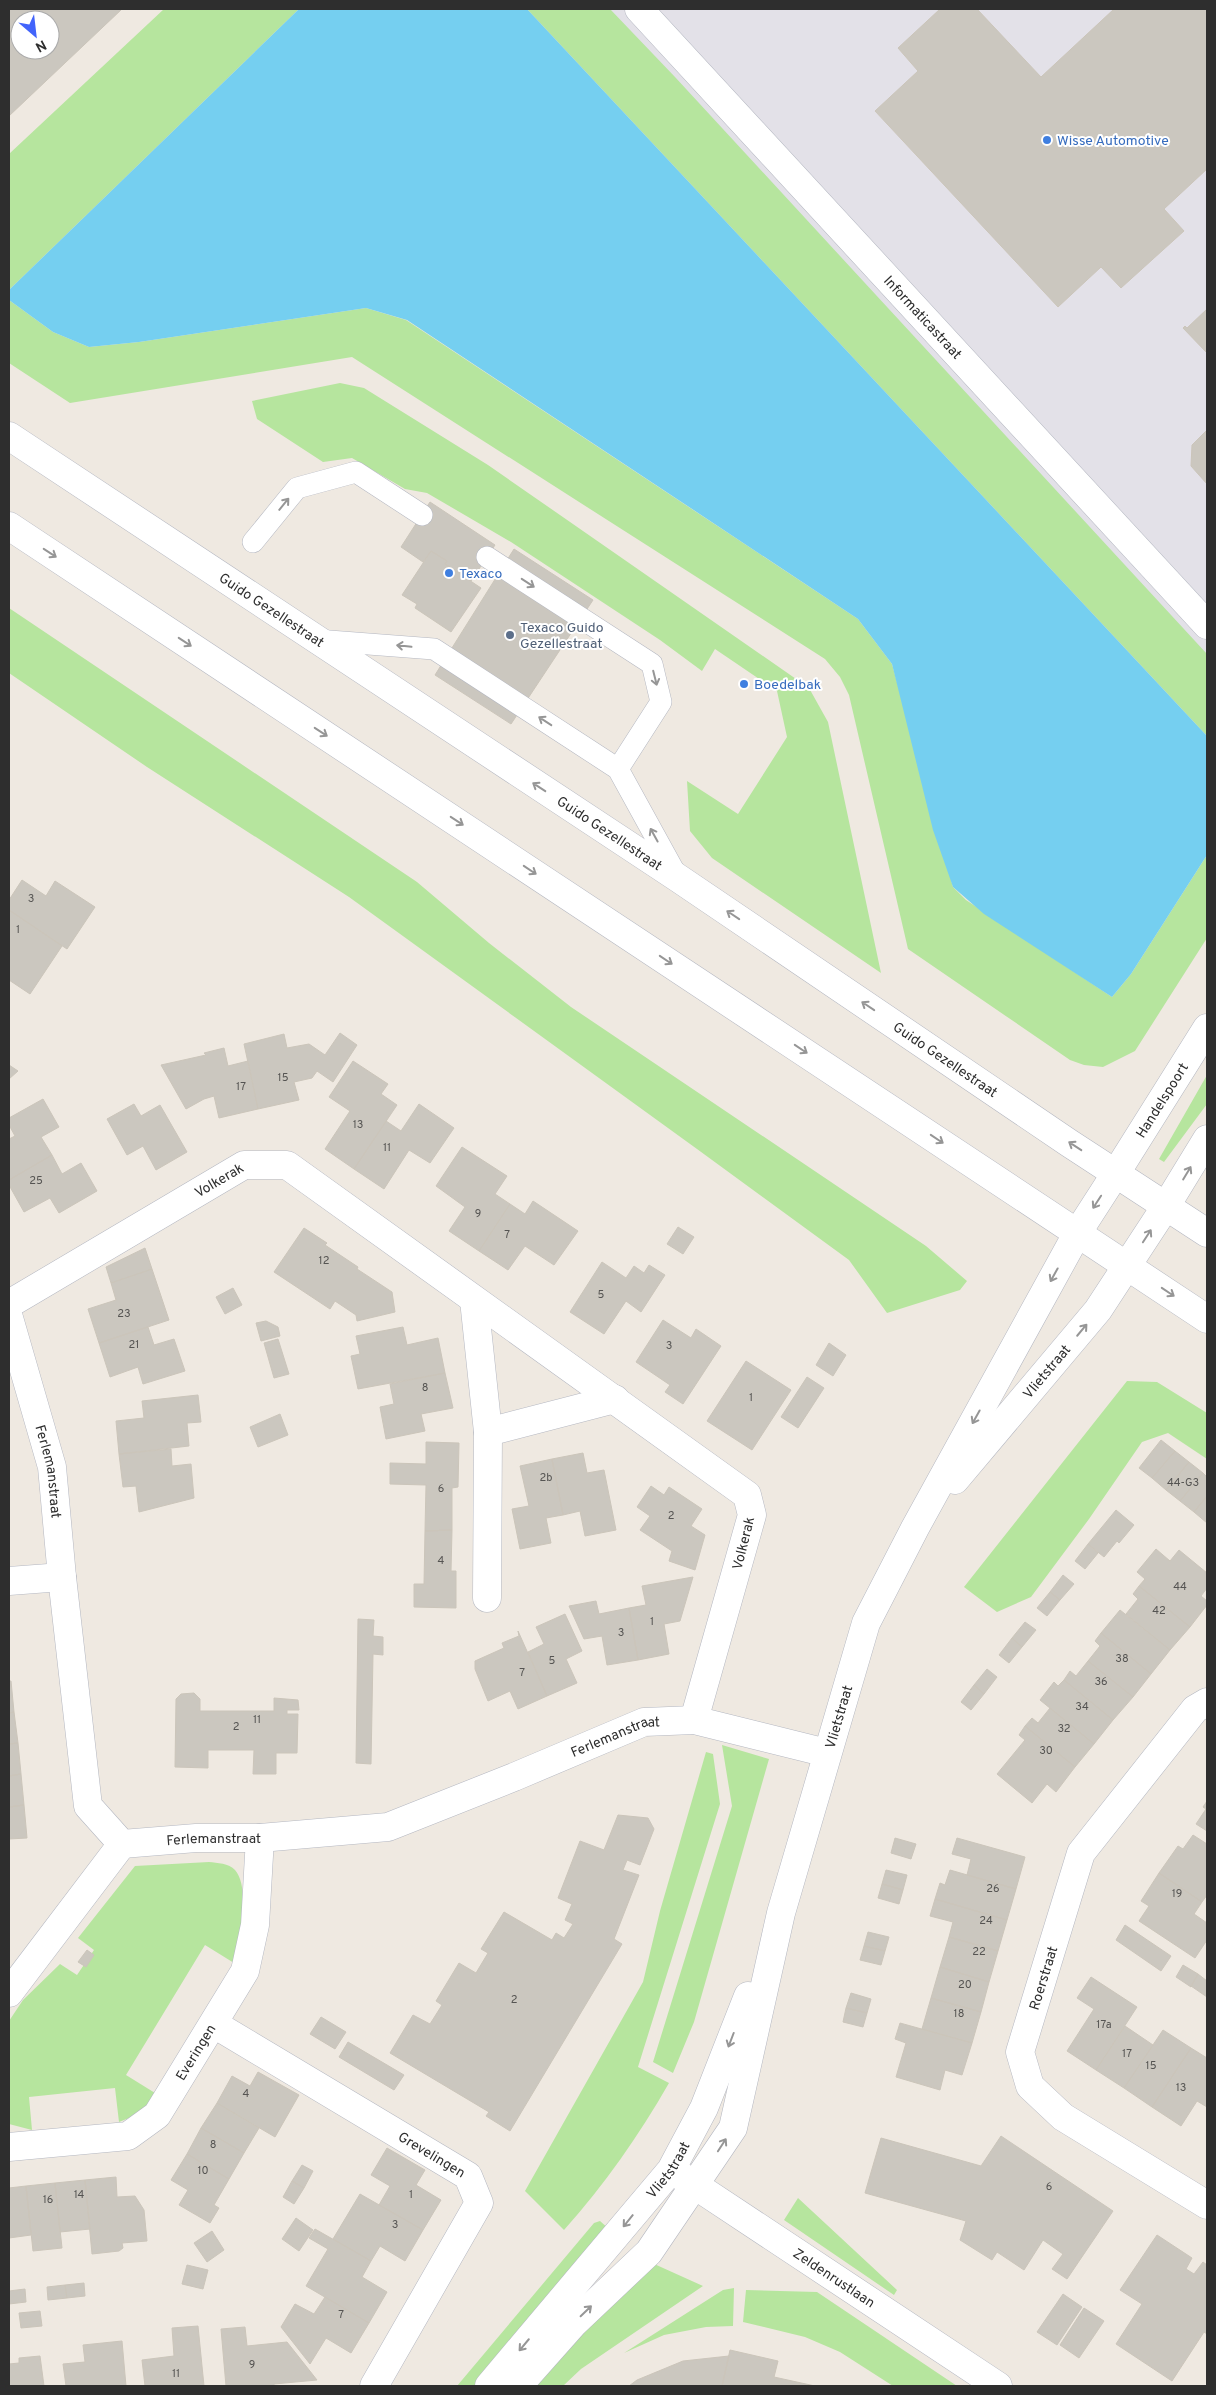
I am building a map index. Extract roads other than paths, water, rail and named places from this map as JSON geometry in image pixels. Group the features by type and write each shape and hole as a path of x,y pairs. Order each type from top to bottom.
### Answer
{"street":[{"name":"Informaticastraat","path":"639,9 1207,625"},
{"name":"Guido Gezellestraat","path":"9,436 678,878 1207,1233"},
{"path":"9,526 1207,1319"},
{"name":"Handelspoort","path":"1116,1173 1207,1028"},
{"path":"1166,1206 1207,1139"},
{"name":"Volkerak","path":"9,1304 244,1165 287,1165 747,1495 752,1516 694,1720"},
{"name":"Vlietstraat","path":"518,2386 574,2323 649,2252 733,2128 780,1913 866,1623 915,1528 1078,1232 1116,1173"},
{"name":"Vlietstraat","path":"915,1528 1098,1310 1166,1206"},
{"path":"474,1300 488,1432 487,1598"},
{"name":"Ferlemanstraat","path":"9,1318 52,1466 62,1577 88,1806 122,1844 196,1838 260,1838 388,1826 514,1777 644,1722 694,1720 827,1753"},
{"path":"488,1432 615,1399"},
{"path":"9,1581 62,1577"},
{"name":"Roerstraat","path":"1207,1702 1194,1709 1081,1853 1020,2052 1030,2086 1063,2117 1207,2205"},
{"name":"Everingen","path":"9,2147 128,2136 157,2115 245,1971 255,1926 260,1838"},
{"path":"9,1993 122,1844"},
{"name":"Vlietstraat","path":"489,2386 671,2170 704,2108 780,1913"},
{"name":"Grevelingen","path":"214,2024 468,2176 479,2203 374,2386"},
{"name":"Zeldenrustlaan","path":"671,2170 757,2229 998,2386"}],"lane":[{"path":"253,542 296,488 356,472 422,515"},
{"path":"487,557 652,664 661,702 618,769"},
{"path":"316,640 434,649 618,769 678,878"}],"water":[{"path":"299,9 527,9 1207,736 1207,855 1131,974 1112,997 984,914 953,887 933,830 892,664 858,619 407,320 366,308 139,342 89,347 53,332 9,300 9,290"}],"place":[{"name":"Wisse Automotive","path":"1047,140"},
{"name":"Texaco","path":"449,573"},
{"name":"Texaco Guido Gezellestraat","path":"510,635"},
{"name":"Boedelbak","path":"744,684"}]}
